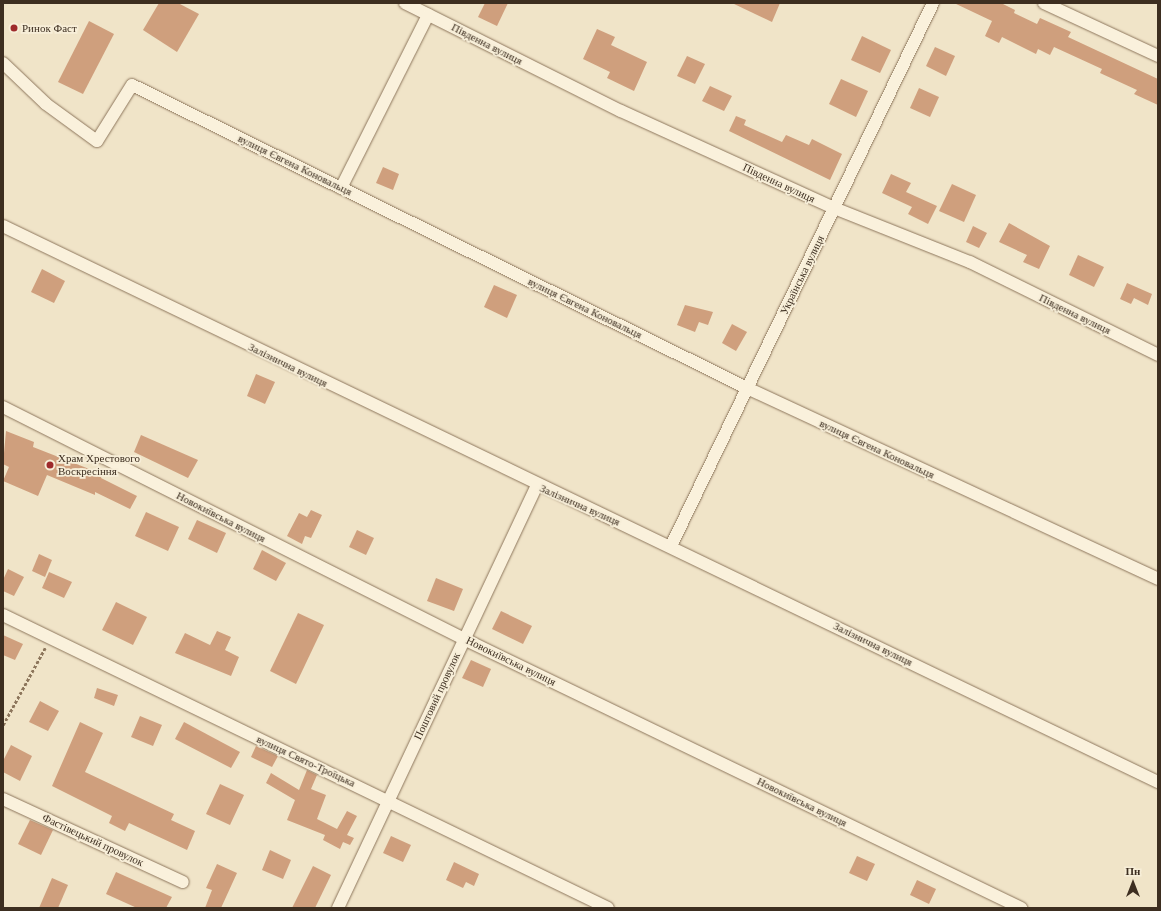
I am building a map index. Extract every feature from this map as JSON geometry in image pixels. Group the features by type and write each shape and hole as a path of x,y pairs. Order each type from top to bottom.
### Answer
{"street":[{"name":"Південна вулиця","path":"405,3 621,111 834,208 970,262 1158,355"},
{"name":"Українська вулиця","path":"671,546 933,3"},
{"path":"1044,3 1158,56"},
{"path":"341,188 428,15"},
{"name":"вулиця Євгена Коновальця","path":"3,63 46,104 97,141 132,85 747,388 1158,579"},
{"name":"Залізнична вулиця","path":"3,226 537,485 671,546 1158,782"},
{"name":"Новокиївська вулиця","path":"3,407 464,638 1021,908"},
{"name":"Поштовий провулок","path":"338,908 537,485"},
{"name":"вулиця Свято-Троїцька","path":"3,615 49,640 390,800 608,908"},
{"name":"Фастівецький провулок","path":"3,799 183,882"}],"path":[{"path":"3,725 49,640"}],"building":[{"path":"159,3 178,3 199,14 177,52 143,30"},
{"path":"485,3 508,3 497,26 478,17"},
{"path":"732,3 780,3 772,22"},
{"path":"954,3 1001,3 1015,10 1014,13 1037,24 1040,18 1071,32 1068,37 1158,79 1158,105 1134,94 1137,90 1100,73 1102,69 1054,47 1050,55 1038,49 1036,54 1002,37 999,43 985,36 992,21"},
{"path":"89,21 114,34 83,94 58,82"},
{"path":"597,29 615,37 611,45 647,62 634,91 607,78 610,72 583,59"},
{"path":"862,36 891,50 880,73 851,60"},
{"path":"935,47 955,56 946,76 926,66"},
{"path":"687,56 705,64 695,84 677,76"},
{"path":"841,79 868,91 856,117 829,104"},
{"path":"710,86 732,96 724,111 702,101"},
{"path":"919,88 939,97 930,117 910,108"},
{"path":"736,116 746,120 744,125 782,142 786,135 809,145 812,139 842,154 830,180 729,131"},
{"path":"383,167 399,174 393,190 376,183"},
{"path":"891,174 911,183 906,192 937,206 928,224 908,214 912,207 882,193"},
{"path":"952,184 976,195 964,222 939,211"},
{"path":"1009,223 1050,246 1039,269 1023,262 1027,255 999,242"},
{"path":"973,226 987,233 979,248 966,242"},
{"path":"1078,255 1104,267 1094,287 1069,275"},
{"path":"42,269 65,281 54,303 31,292"},
{"path":"1127,283 1152,294 1148,305 1134,298 1131,304 1120,299"},
{"path":"494,285 517,295 507,318 484,307"},
{"path":"685,305 713,312 708,325 699,322 695,332 677,325"},
{"path":"732,324 747,332 736,351 722,343"},
{"path":"256,374 275,382 265,404 247,396"},
{"path":"6,431 34,442 33,447 102,474 101,478 137,496 130,509 95,492 95,495 47,475 38,496 3,481 9,467 3,464"},
{"path":"141,435 198,460 188,478 134,452"},
{"path":"311,510 322,515 311,538 305,536 302,544 287,536 299,513 307,517"},
{"path":"146,512 179,527 168,551 135,536"},
{"path":"197,520 226,533 217,553 188,539"},
{"path":"357,530 374,538 366,555 349,547"},
{"path":"262,550 286,563 276,581 253,569"},
{"path":"39,554 52,560 45,577 32,571"},
{"path":"8,569 24,577 14,596 3,591 3,580"},
{"path":"49,572 72,582 64,598 42,588"},
{"path":"436,578 463,589 454,611 427,601"},
{"path":"116,602 147,617 133,645 102,630"},
{"path":"501,611 532,626 523,644 492,629"},
{"path":"298,613 324,625 296,684 270,671"},
{"path":"217,631 231,637 225,650 239,657 231,676 175,653 185,633 210,645"},
{"path":"3,635 23,644 15,660 3,655"},
{"path":"471,660 491,669 483,687 462,678"},
{"path":"97,688 118,695 114,706 94,698"},
{"path":"40,701 59,711 48,731 29,722"},
{"path":"140,716 162,725 153,746 131,737"},
{"path":"80,722 103,733 85,772 174,814 171,820 195,831 187,850 129,823 125,831 109,823 112,816 52,786"},
{"path":"184,722 240,752 231,768 175,739"},
{"path":"11,745 32,756 20,781 3,772 3,761"},
{"path":"256,746 278,756 272,767 251,757"},
{"path":"307,770 317,775 311,789 326,795 317,819 337,829 347,811 357,816 347,835 354,838 350,845 343,842 340,849 323,840 325,835 287,820 295,800 266,783 271,773 299,790"},
{"path":"220,784 244,795 230,825 206,814"},
{"path":"30,820 53,830 41,855 18,844"},
{"path":"391,836 411,845 403,862 383,853"},
{"path":"270,850 291,860 283,879 262,870"},
{"path":"857,856 875,864 867,881 849,873"},
{"path":"454,862 479,874 474,886 466,882 463,888 446,880"},
{"path":"217,864 237,873 221,908 205,908 212,890 206,888"},
{"path":"313,866 331,875 315,908 292,908"},
{"path":"116,872 172,897 166,908 137,908 106,894"},
{"path":"52,878 68,885 58,908 39,908"},
{"path":"917,880 936,889 929,904 910,895"}],"place":[{"name":"Ринок Фаст","path":"14,28"},
{"name":"Храм Хрестового Воскресіння","path":"50,465"}]}
